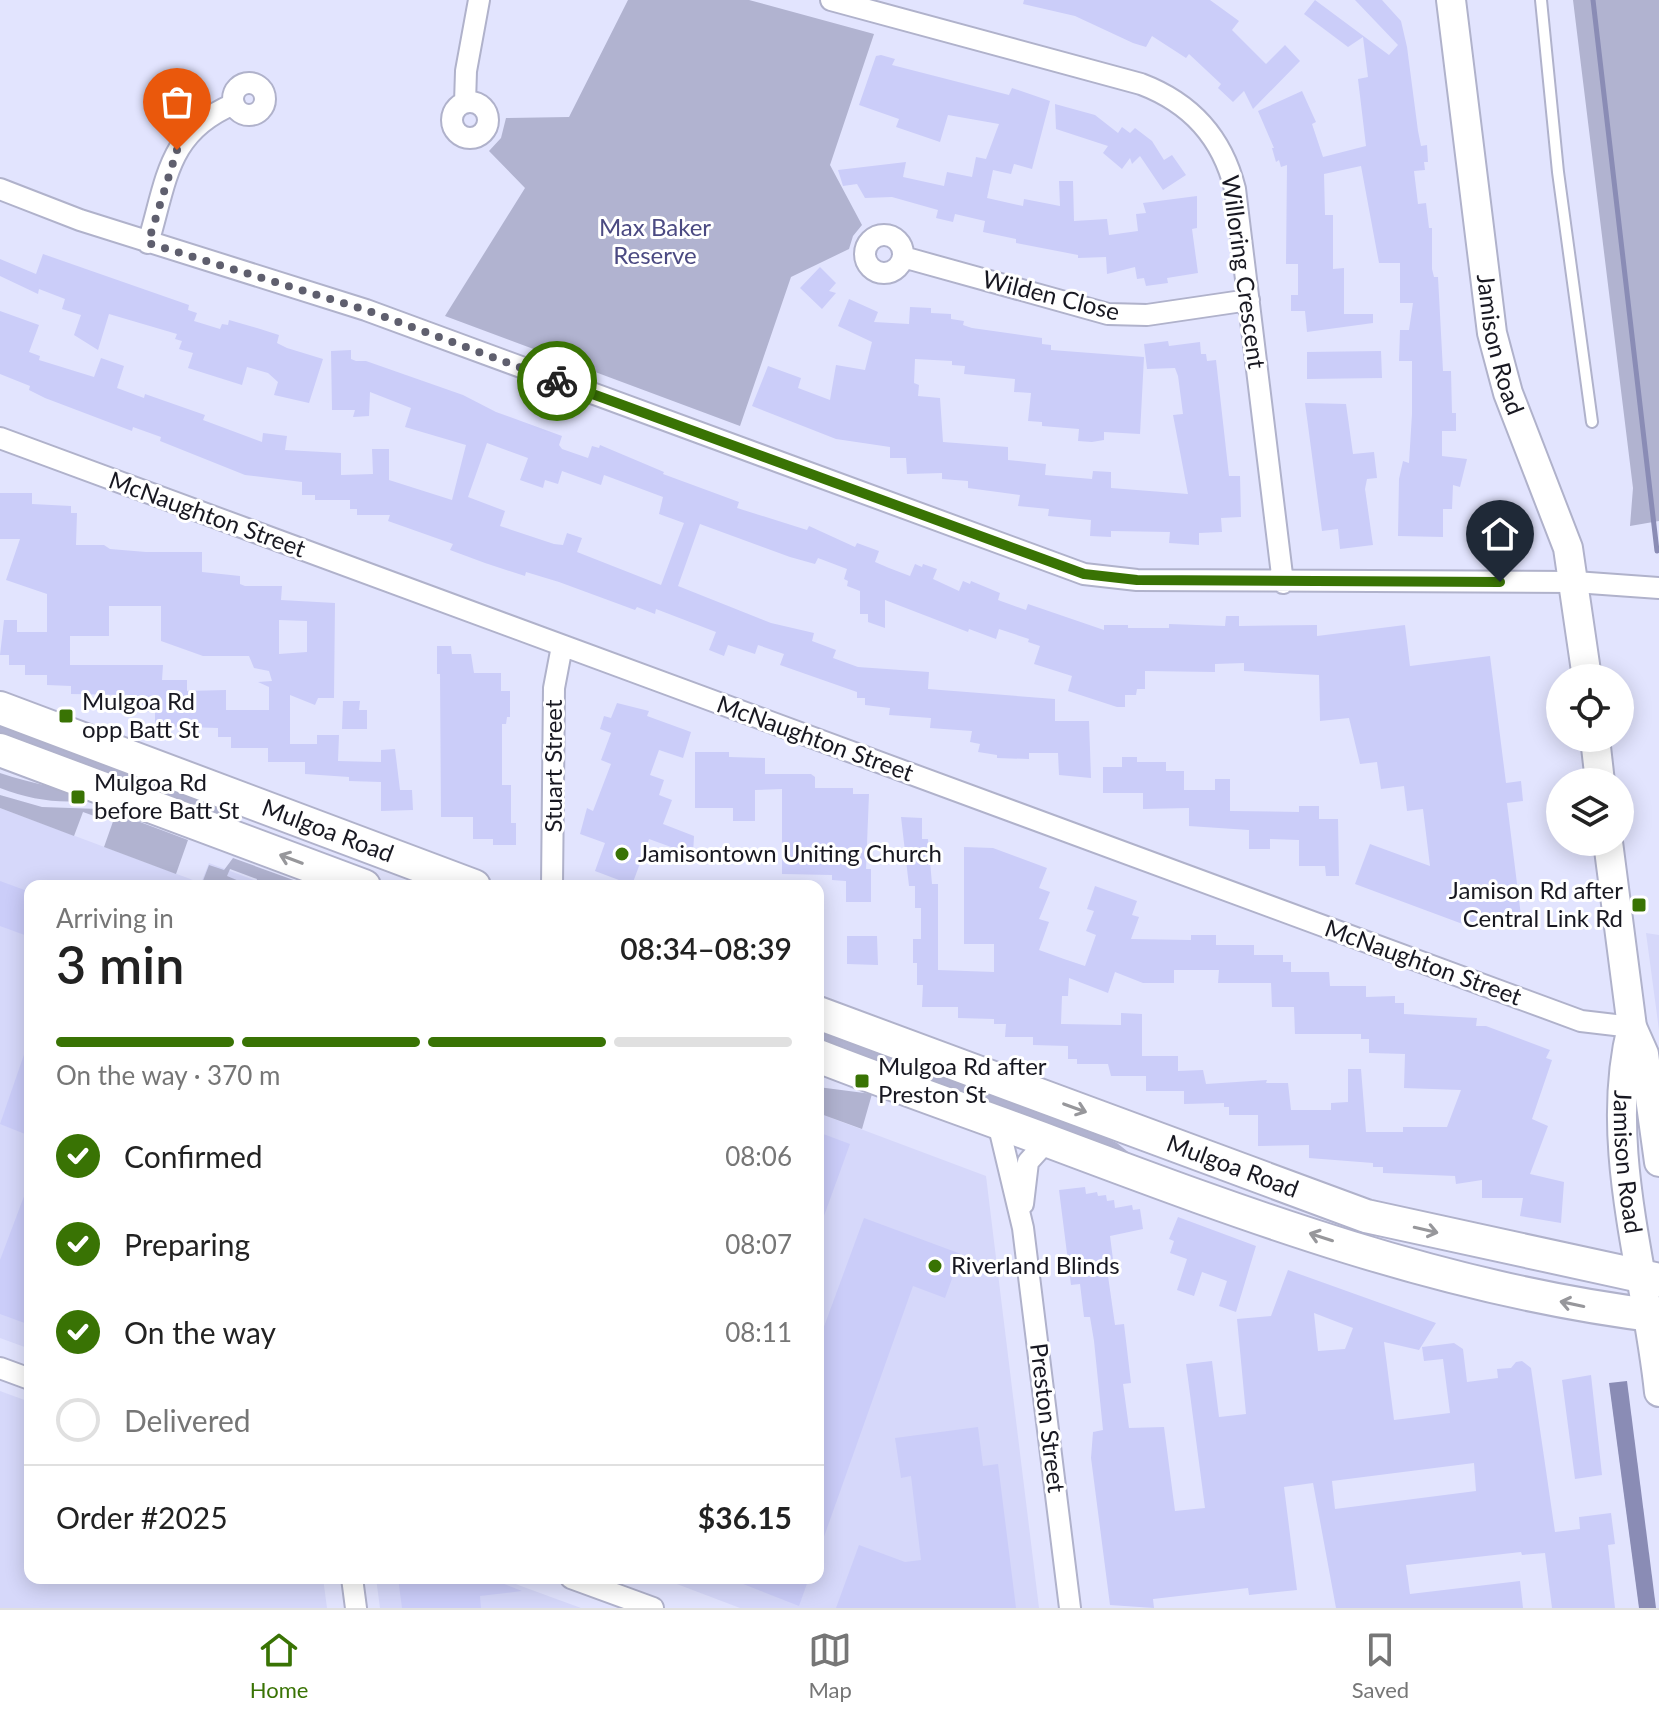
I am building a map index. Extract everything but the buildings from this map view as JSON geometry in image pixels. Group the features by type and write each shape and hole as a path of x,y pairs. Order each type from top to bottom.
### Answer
{"main road":[{"name":"Mulgoa Road","path":"0,708 458,880"},
{"name":"Mulgoa Road","path":"0,750 348,880"},
{"path":"0,766 20,774 70,775"},
{"name":"Mulgoa Road","path":"824,1015 1366,1216 1650,1279"},
{"name":"Mulgoa Road","path":"824,1058 1173,1189 1421,1270 1582,1306 1654,1316"}],"street":[{"path":"465,103 466,71 479,0"},
{"name":"Willoring Crescent","path":"831,0 1141,84 1173,98 1202,124 1224,154 1235,189 1283,583"},
{"name":"Jamison Road","path":"1451,0 1492,333 1508,393 1564,535 1575,582 1585,664"},
{"path":"148,243 177,150 194,126 234,104"},
{"path":"0,189 148,243 366,310 1060,567 1103,578 1283,583 1575,582 1659,588"},
{"name":"Wilden Close","path":"903,257 1108,314 1147,315 1249,300"},
{"name":"McNaughton Street","path":"0,438 1581,1021 1632,1027"},
{"name":"Stuart Street","path":"552,880 554,688 562,646"},
{"name":"Jamison Road","path":"1610,856 1632,1027 1644,1054 1659,1162"},
{"name":"Jamison Road","path":"1632,1027 1626,1053 1624,1128 1650,1279 1659,1392"},
{"name":"Preston Street","path":"998,1123 1023,1228 1070,1608"},
{"name":"Preston Street","path":"1023,1228 1026,1170 1032,1155 1047,1141"},
{"path":"0,1368 24,1377"},
{"path":"353,1584 356,1608"},
{"path":"587,1584 653,1608"}],"lane":[{"path":"1541,0 1558,172 1592,422"},
{"path":"239,796 270,822 416,878"}],"shaded area":[{"path":"0,808 193,880 24,880 24,1347 0,1338"},
{"path":"209,863 254,880 202,880"},
{"path":"1646,933 1659,935 1659,1030"},
{"path":"824,1115 986,1176 1039,1608 740,1608 677,1584 824,1584"},
{"path":"1627,1381 1656,1608 1639,1608 1609,1383"},
{"path":"0,1391 24,1400 24,1584 324,1584 327,1608 0,1608"},
{"path":"377,1584 515,1584 581,1608 380,1608"}],"green space":[{"name":"Max Baker Reserve","path":"628,0 749,0 874,34 830,165 862,225 853,236 849,249 791,277 740,426 445,316 525,188 489,151 501,138 506,118 569,117"},
{"path":"1573,0 1659,0 1659,521 1630,526 1633,488"},
{"path":"0,718 226,801 219,821 0,740"},
{"path":"0,773 93,800 69,802 23,796 0,788"},
{"path":"0,795 42,807 100,809 97,817 83,812 74,836 0,808"},
{"path":"116,813 188,840 176,874 104,847"},
{"path":"233,858 294,880 257,880 230,869 227,876 237,880 203,880 209,865 224,870"},
{"path":"824,1026 1030,1104 1117,1143 1132,1155 1129,1162 824,1045"},
{"path":"824,1088 872,1094 862,1129 824,1115"}],"waterway":[{"path":"1593,0 1657,551"}],"way so far":[{"path":"177,150 148,243 366,310 557,381"}],"place":[{"name":"Mulgoa Rd opp Batt St","path":"66,716"},
{"name":"Mulgoa Rd before Batt St","path":"78,797"},
{"name":"Jamisontown Uniting Church","path":"622,854"},
{"name":"Jamison Rd after Central Link Rd","path":"1639,905"},
{"name":"Mulgoa Rd after Preston St","path":"862,1081"},
{"name":"Riverland Blinds","path":"935,1266"}],"route":[{"path":"557,381 1006,548 1084,574 1137,580 1283,583 1500,582"}]}
